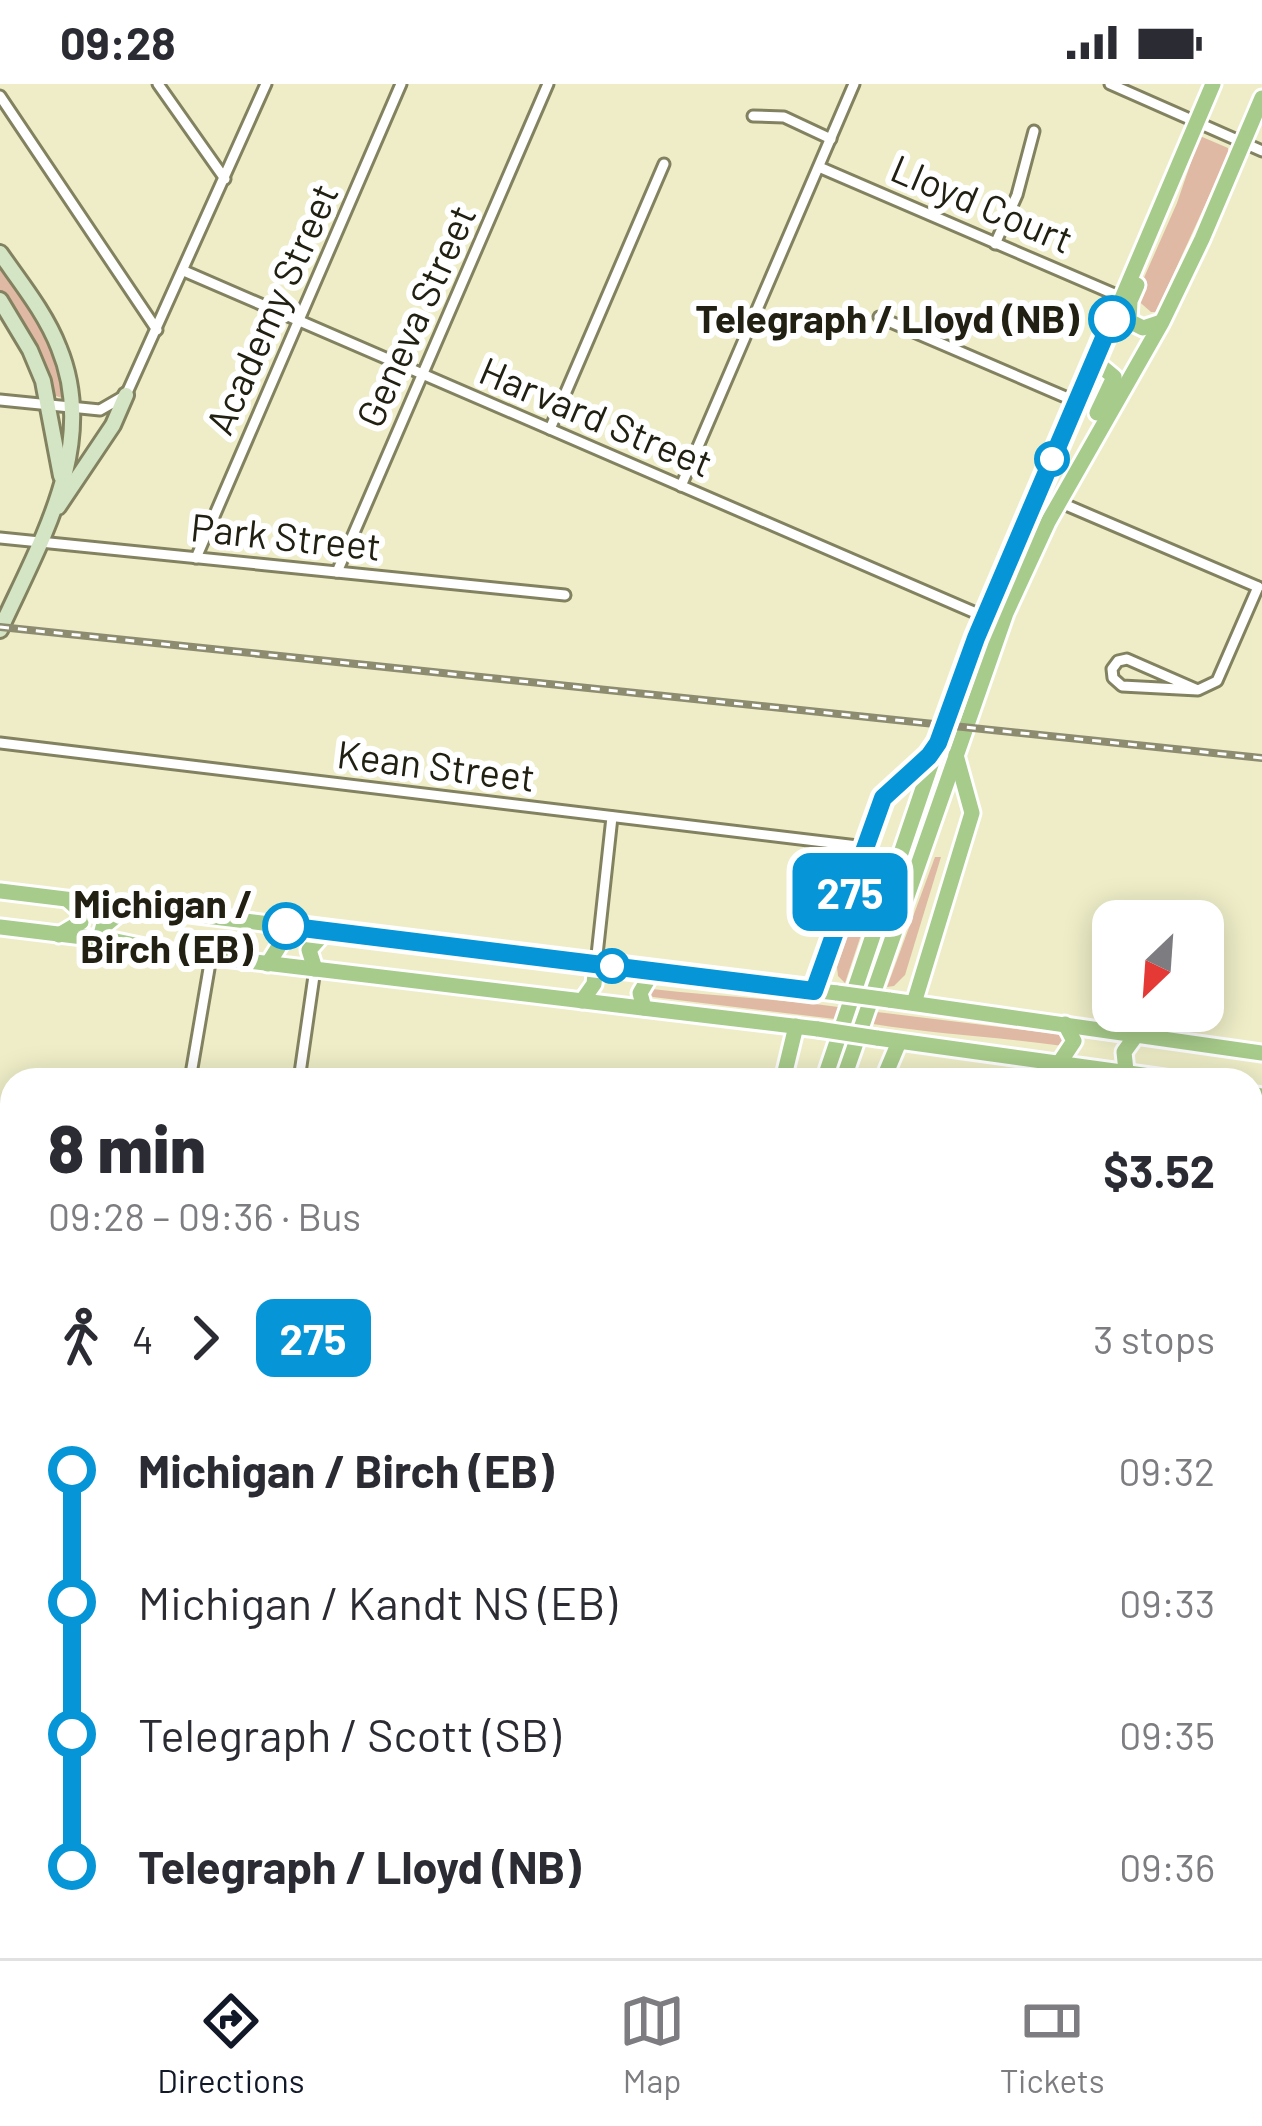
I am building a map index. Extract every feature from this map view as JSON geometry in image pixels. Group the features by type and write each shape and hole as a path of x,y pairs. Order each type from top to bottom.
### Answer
{"main road":[{"path":"828,1068 985,617 1213,84"},
{"path":"847,1068 1006,613 1059,502 1162,322 1262,98"},
{"path":"1161,203 1160,230 1128,313 1129,321 1142,328 1162,322"},
{"path":"0,253 55,338 75,408 72,454 40,543 0,630"},
{"path":"0,300 30,350 49,405 61,476"},
{"path":"1071,482 1076,450 1114,377 1102,367 1089,372"},
{"path":"51,516 112,425 126,395"},
{"path":"1040,484 1059,502"},
{"path":"814,991 887,791 938,743"},
{"path":"914,1003 972,806 955,752"},
{"path":"878,810 900,795 907,797 915,811"},
{"path":"934,812 947,806 961,808 967,829"},
{"path":"0,891 914,1003 1262,1053"},
{"path":"59,935 81,922 77,906 67,899"},
{"path":"100,939 103,927 127,907"},
{"path":"268,964 281,944 275,925"},
{"path":"0,927 1106,1068"},
{"path":"315,969 308,951 326,931"},
{"path":"582,1000 594,984 596,964"},
{"path":"644,1008 640,993 653,971"},
{"path":"1060,1061 1074,1041 1065,1024"},
{"path":"786,1068 796,1026"},
{"path":"1126,1068 1124,1052 1137,1034"},
{"path":"888,1068 899,1042"}],"street":[{"path":"158,84 225,179"},
{"path":"0,400 100,410 126,395 266,84"},
{"name":"Academy Street","path":"196,558 401,84"},
{"name":"Geneva Street","path":"337,572 548,84"},
{"path":"680,486 854,84"},
{"path":"1110,84 1262,151"},
{"path":"0,96 157,330"},
{"path":"753,116 784,117 831,139"},
{"path":"995,244 1017,195 1034,131"},
{"path":"550,429 664,164"},
{"name":"Lloyd Court","path":"819,166 1121,297"},
{"name":"Harvard Street","path":"184,271 985,617"},
{"path":"879,317 1077,402"},
{"path":"1059,502 1260,588 1217,681 1198,690 1122,686 1112,669 1127,658 1198,690"},
{"name":"Park Street","path":"0,538 565,595"},
{"name":"Kean Street","path":"0,743 866,847"},
{"path":"596,964 612,817"},
{"path":"192,1068 211,957"},
{"path":"301,1068 315,969"}],"shaded area":[{"path":"1200,136 1228,148 1228,155 1156,312 1151,312 1135,298 1177,203"},
{"path":"0,263 47,342 65,394 62,398 53,395 44,365 0,291"},
{"path":"875,855 866,920 845,983 837,967"},
{"path":"935,857 941,857 905,975 887,987"},
{"path":"652,989 838,1007 835,1019 653,997 649,995"},
{"path":"877,1012 1068,1038 1063,1046 873,1024"}],"railway":[{"path":"0,627 1262,758"}],"bus line":[{"name":"275","path":"286,926 814,991 883,798 938,743 976,638 1112,319"}],"place":[{"name":"Telegraph / Lloyd (NB)","path":"1112,319"},
{"name":"Michigan / Birch (EB)","path":"286,926"}]}
